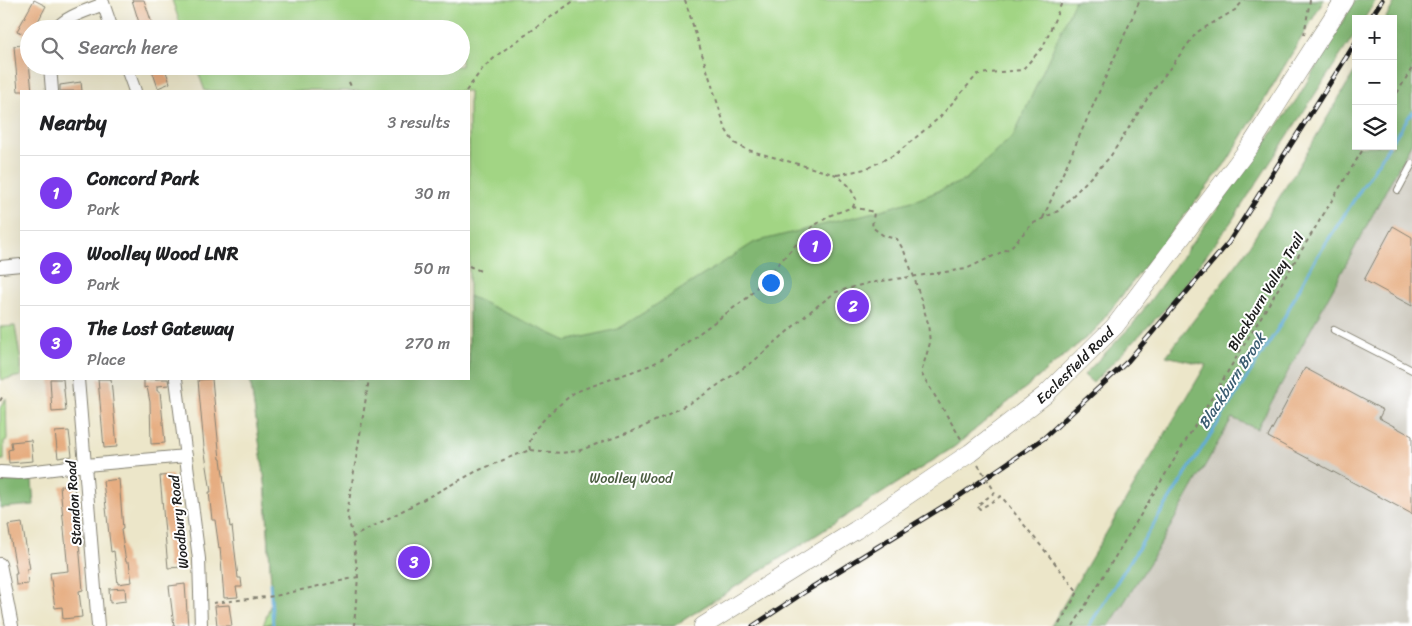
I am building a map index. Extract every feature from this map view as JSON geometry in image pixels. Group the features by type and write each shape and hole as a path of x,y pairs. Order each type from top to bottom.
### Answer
{"main road":[{"name":"Ecclesfield Road","path":"703,626 856,530 970,453 1045,395 1115,326 1251,145 1344,0"}],"street":[{"path":"66,20 103,2 109,20"},
{"path":"51,75 52,90"},
{"path":"129,75 135,90"},
{"path":"0,267 20,266"},
{"name":"Standon Road","path":"78,380 98,626"},
{"path":"176,380 186,456"},
{"name":"Woodbury Road","path":"0,472 19,473 186,456 199,559 201,626"},
{"path":"0,564 12,626"}],"lane":[{"path":"1398,190 1412,164"},
{"path":"1334,330 1412,370"}],"path":[{"path":"467,90 483,68 500,53 575,0"},
{"path":"686,0 726,130 734,143 748,150 838,175 865,169 896,154 939,118 978,74 1022,70 1043,47 1063,0"},
{"path":"1043,218 1140,0"},
{"path":"353,536 477,471 530,450 561,453 578,451 643,427 696,400 755,360 812,310 836,292 868,284 966,269 1010,248 1032,224 1058,211 1110,157 1149,96 1196,32 1236,10 1244,0"},
{"path":"1310,0 1304,34 1312,51"},
{"path":"1397,93 1412,68"},
{"path":"349,82 353,90"},
{"name":"Blackburn Valley Trail","path":"1073,626 1364,150"},
{"path":"838,175 849,186 856,199 853,207"},
{"path":"530,450 529,444 535,429 553,410 575,392 651,366 670,354 747,298 812,227 831,215 853,207 874,212 872,227 884,236 897,239 904,251 928,323 930,343 921,373 970,453"},
{"path":"470,266 483,272"},
{"path":"354,626 358,577 353,536 347,514 368,380"},
{"path":"0,400 4,394"},
{"path":"982,471 995,492 977,506 980,509 1001,496 1078,592 1058,626"},
{"path":"201,604 275,596 358,577"}],"shaded area":[{"path":"1412,142 1412,626 1109,626 1152,559 1232,418 1257,429"}],"green space":[{"name":"Woolley Wood","path":"172,0 1324,0 1228,160 1094,331 954,447 674,626 263,626 272,600 265,479 250,380 470,380 470,90 205,90 199,75 470,75 470,20 179,20"},
{"name":"Woolley Wood","path":"1075,0 1324,0 1228,160 1094,331 954,447 674,626 263,626 273,622 266,489 250,380 470,380 470,296 567,341 618,329 755,242 919,199 965,180 1014,135"},
{"path":"1355,0 1376,0 1367,15 1352,15 1352,38 1231,222 1170,304 1093,383 1084,375 1133,324 1297,99"},
{"path":"1396,0 1412,0 1412,142 1257,429 1232,418 1152,559 1109,626 1051,626 1206,365 1166,356 1243,256 1352,76 1352,150 1397,150 1397,15 1387,15"},
{"path":"15,326 20,356 20,376 1,380 0,327"},
{"path":"6,398 7,440 4,441 4,460 0,460 0,408"},
{"path":"32,480 34,505 0,508 0,481"}],"building":[{"path":"34,0 46,6 39,20 23,20"},
{"path":"132,0 144,0 151,20 138,20"},
{"path":"20,45 20,75 30,75 32,90 18,91 14,46"},
{"path":"154,75 167,75 170,83 158,88"},
{"path":"81,82 82,90 60,90 60,85"},
{"path":"1393,226 1412,237 1412,306 1364,280"},
{"path":"1305,368 1383,410 1379,418 1412,436 1412,514 1268,437"},
{"path":"50,380 63,380 66,411 52,412"},
{"path":"98,380 111,380 117,447 104,448"},
{"path":"144,380 168,380 169,385 157,386 157,391 160,391 165,443 151,444 150,402 147,387 144,388"},
{"path":"198,380 212,380 220,459 230,527 232,526 238,578 241,578 242,587 236,587 238,597 224,598 220,547 215,520 212,520 209,492 211,492 204,447"},
{"path":"69,431 72,456 58,458 55,432"},
{"path":"31,440 33,461 9,463 8,450 12,449 11,442"},
{"path":"172,475 182,567 168,568 160,476"},
{"path":"119,479 123,529 121,530 126,562 129,562 132,582 118,584 114,551 111,552 103,481"},
{"path":"74,484 83,590 79,591 82,617 63,619 62,607 55,608 50,573 68,571 60,486"},
{"path":"22,523 30,569 27,569 28,584 16,585 15,574 17,574 8,525"},
{"path":"185,584 188,626 174,626 169,586"},
{"path":"125,588 126,601 110,603 109,589"},
{"path":"229,605 232,626 217,626 215,606"}],"waterway":[{"name":"Blackburn Brook","path":"1397,134 1412,112"},
{"name":"Blackburn Brook","path":"1089,626 1279,327 1313,263 1386,150"},
{"path":"270,583 273,626"}],"railway":[{"path":"1373,15 1382,0"},
{"path":"753,626 952,501 1044,438 1128,361 1229,242 1352,48"}],"place":[{"name":"Concord Park","path":"815,246"},
{"name":"Woolley Wood LNR","path":"853,306"},
{"name":"The Lost Gateway","path":"414,562"}]}
